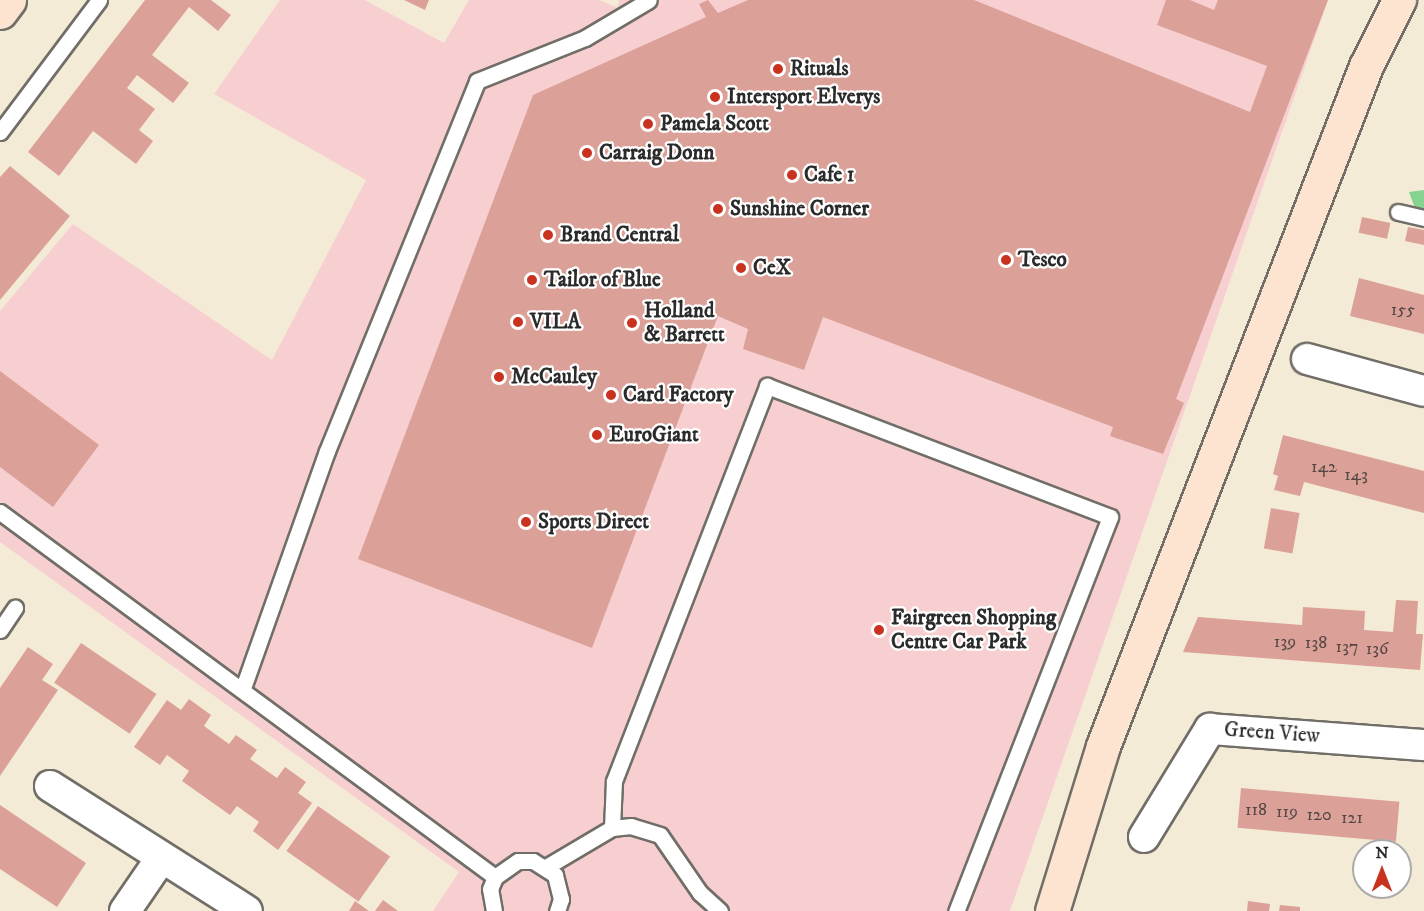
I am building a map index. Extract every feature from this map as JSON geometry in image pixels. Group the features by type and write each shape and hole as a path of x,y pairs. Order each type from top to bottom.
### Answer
{"street":[{"path":"0,12 9,0"},
{"path":"1052,911 1103,746 1366,66 1399,0"},
{"path":"1307,359 1424,391"},
{"name":"Green View","path":"1144,837 1210,729 1424,745"},
{"path":"50,786 247,911"},
{"path":"125,911 162,857"}],"lane":[{"path":"0,132 99,0"},
{"path":"243,688 327,451 477,81 585,38 649,0"},
{"path":"1398,212 1424,218"},
{"path":"612,828 614,781 767,386 1110,517 956,911"},
{"path":"0,512 191,655 243,688 495,877"},
{"path":"0,630 15,608"},
{"path":"546,867 612,828 631,826 660,835 677,862 720,911"},
{"path":"494,911 490,889 495,877 518,861 533,861 546,867 560,886 557,911"}],"shaded area":[{"path":"280,0 365,0 444,43 469,0 599,0 618,8 619,0 1328,0 1010,911 433,911 459,872 0,542 0,311 73,224 272,360 366,180 214,94"}],"green space":[{"path":"1424,190 1424,210 1415,208 1409,192"}],"building":[{"path":"145,0 211,0 231,15 218,31 189,7 152,55 189,83 173,103 137,75 127,88 155,109 139,130 153,141 136,164 93,131 59,176 28,152"},
{"path":"404,0 429,0 425,10"},
{"path":"708,0 718,13 748,0 974,0 1250,112 1267,66 1157,25 1166,0 1190,0 1214,10 1218,0 1328,0 1176,399 1184,403 1163,454 1110,436 1113,427 823,317 804,370 743,349 748,329 718,316 592,648 358,559 533,95 706,17 699,4"},
{"path":"10,166 70,216 0,300 0,177"},
{"path":"1362,217 1390,223 1387,239 1359,233"},
{"path":"1408,227 1424,230 1424,245 1405,241"},
{"path":"1359,278 1424,295 1424,334 1350,316"},
{"path":"0,371 99,445 53,507 0,467"},
{"path":"1283,435 1424,471 1424,513 1304,482 1300,496 1274,490 1278,476 1273,474"},
{"path":"1271,508 1300,513 1292,553 1264,548"},
{"path":"1396,600 1418,601 1416,634 1423,634 1420,670 1183,652 1198,617 1302,625 1303,607 1365,611 1364,630 1393,632"},
{"path":"81,643 156,694 130,734 54,683"},
{"path":"28,647 53,664 42,680 58,690 0,776 0,688"},
{"path":"189,699 211,715 204,726 229,744 236,735 257,750 250,759 277,778 285,767 306,782 298,793 312,803 278,850 253,831 259,822 237,806 230,815 182,781 189,771 167,755 160,765 134,747 167,700 181,710"},
{"path":"1241,788 1399,802 1396,839 1365,839 1238,828"},
{"path":"0,805 86,863 57,907 0,869"},
{"path":"318,806 390,856 359,902 286,851"},
{"path":"383,900 398,911 375,911"},
{"path":"355,901 369,911 349,911"},
{"path":"1248,901 1270,904 1269,911 1247,911"},
{"path":"1280,905 1300,907 1300,911 1279,911"}],"place":[{"name":"Rituals","path":"778,69"},
{"name":"Intersport Elverys","path":"715,97"},
{"name":"Pamela Scott","path":"648,124"},
{"name":"Carraig Donn","path":"587,153"},
{"name":"Cafe 1","path":"792,175"},
{"name":"Sunshine Corner","path":"718,209"},
{"name":"Brand Central","path":"548,235"},
{"name":"Tesco","path":"1006,260"},
{"name":"CeX","path":"741,268"},
{"name":"Tailor of Blue","path":"532,280"},
{"name":"VILA","path":"518,322"},
{"name":"Holland & Barrett","path":"632,323"},
{"name":"McCauley","path":"499,377"},
{"name":"Card Factory","path":"611,395"},
{"name":"EuroGiant","path":"597,435"},
{"name":"Sports Direct","path":"526,522"},
{"name":"Fairgreen Shopping Centre Car Park","path":"879,630"}]}
